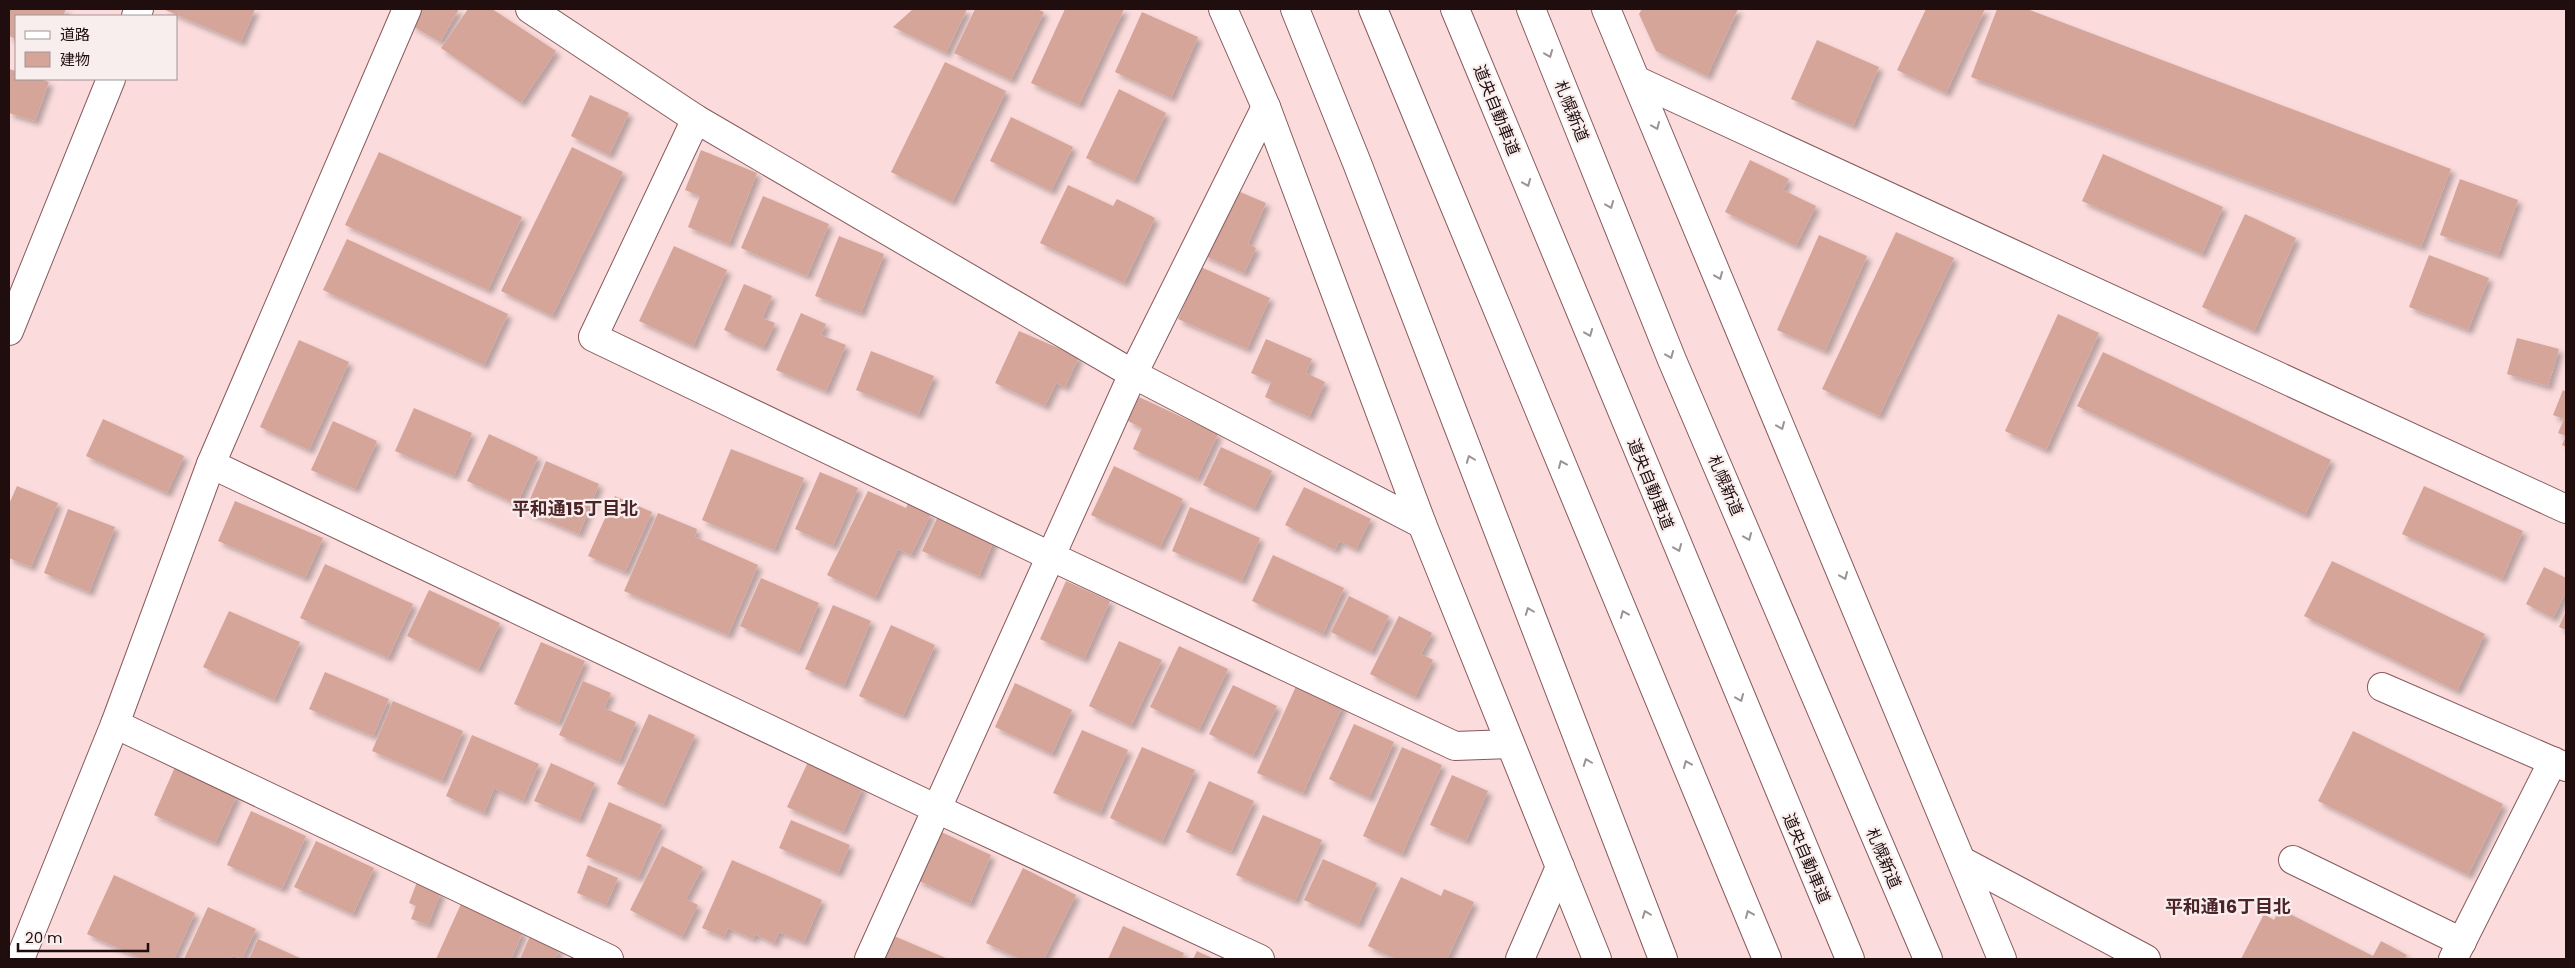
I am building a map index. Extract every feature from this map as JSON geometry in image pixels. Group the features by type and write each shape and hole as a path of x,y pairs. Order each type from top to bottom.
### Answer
{"main road":[{"path":"20,959 115,724 211,464 407,9"},
{"path":"530,9 696,119 1133,374 1422,524"},
{"path":"1224,9 1266,107 1422,524 1597,959"},
{"path":"1295,9 1357,163 1663,959"},
{"path":"1373,9 1767,959"},
{"name":"道央自動車道","path":"1455,9 1850,959"},
{"name":"札幌新道","path":"1531,9 1672,360 1928,959"},
{"path":"1606,9 1638,81 2002,959"},
{"path":"9,331 111,80"},
{"path":"1638,81 2566,509"},
{"path":"869,959 1133,374 1266,107"},
{"path":"696,119 593,337 1050,556 1455,746 1510,744"},
{"path":"211,464 937,809 1260,959"},
{"path":"2293,860 2458,951 2560,764 2382,687"},
{"path":"115,724 609,959"},
{"path":"1962,861 2146,959"},
{"path":"1520,959 1560,867"}],"building":[{"path":"9,9 66,9 63,15 15,15 15,39 9,36"},
{"path":"163,9 255,9 241,42"},
{"path":"421,9 459,9 440,42 411,25"},
{"path":"468,9 492,9 556,51 521,103 441,48"},
{"path":"913,9 967,9 946,53 893,27"},
{"path":"975,9 1036,9 1044,12 1011,80 954,53"},
{"path":"1065,9 1124,9 1079,105 1031,83"},
{"path":"1642,9 1738,9 1707,76 1656,51 1639,14"},
{"path":"1926,9 1985,9 1946,93 1897,70"},
{"path":"1997,9 2027,9 2451,169 2421,247 1971,77"},
{"path":"1142,12 1198,37 1171,98 1115,72"},
{"path":"1817,40 1879,67 1853,126 1791,99"},
{"path":"945,62 1006,91 952,202 891,172"},
{"path":"9,69 15,71 15,80 43,80 49,82 35,121 9,113"},
{"path":"1119,89 1166,113 1134,181 1086,158"},
{"path":"590,95 629,113 609,155 571,136"},
{"path":"1011,117 1073,147 1051,191 990,161"},
{"path":"572,147 623,172 552,316 501,291"},
{"path":"701,150 757,173 729,244 688,227 700,196 685,190"},
{"path":"379,152 522,217 488,290 345,225"},
{"path":"2103,154 2223,207 2202,254 2082,201"},
{"path":"1750,160 1789,179 1783,190 1816,206 1796,246 1725,212"},
{"path":"2460,179 2518,200 2498,255 2440,235"},
{"path":"1068,185 1113,206 1117,199 1155,218 1124,283 1040,243"},
{"path":"1233,189 1266,203 1248,244 1256,248 1244,273 1203,255"},
{"path":"763,196 829,224 807,276 741,248"},
{"path":"2245,214 2296,238 2254,331 2202,307"},
{"path":"1896,232 1954,258 1879,416 1822,389"},
{"path":"1819,235 1867,256 1825,351 1777,330"},
{"path":"839,236 884,254 861,313 815,296"},
{"path":"347,239 508,314 484,365 323,290"},
{"path":"674,246 727,270 693,346 639,321"},
{"path":"2429,255 2489,278 2468,330 2409,307"},
{"path":"1201,267 1270,298 1247,349 1178,319"},
{"path":"744,284 772,296 762,318 775,323 763,348 724,330"},
{"path":"801,313 826,324 821,335 846,345 826,391 776,370"},
{"path":"2058,314 2099,333 2046,450 2005,431"},
{"path":"1019,331 1079,357 1065,387 1056,383 1045,406 995,383"},
{"path":"2517,338 2559,349 2548,386 2507,374"},
{"path":"1266,339 1312,359 1306,373 1325,382 1309,417 1265,397 1271,382 1251,373"},
{"path":"299,340 349,362 309,450 260,427"},
{"path":"871,351 934,376 918,415 856,390"},
{"path":"2103,352 2331,460 2305,515 2077,406"},
{"path":"2563,390 2566,392 2566,436 2558,433 2564,419 2553,415"},
{"path":"1139,397 1218,434 1197,479 1133,449 1142,428 1128,421"},
{"path":"414,408 472,433 454,476 395,451"},
{"path":"103,419 184,456 167,493 86,456"},
{"path":"333,421 377,441 355,489 311,470"},
{"path":"489,434 538,457 517,504 467,481"},
{"path":"2566,436 2566,447 2562,445"},
{"path":"1221,447 1272,471 1254,509 1203,485"},
{"path":"731,449 804,478 774,550 702,520"},
{"path":"546,461 599,484 579,534 525,511"},
{"path":"1114,466 1183,499 1160,547 1091,515"},
{"path":"820,472 858,488 833,546 795,529"},
{"path":"17,486 58,503 31,567 9,558 9,504"},
{"path":"2424,486 2523,531 2502,579 2402,534"},
{"path":"1304,487 1371,519 1356,549 1339,541 1335,550 1285,525"},
{"path":"868,491 906,508 908,503 931,514 911,555 898,549 875,598 827,575"},
{"path":"615,496 652,512 625,572 588,556"},
{"path":"235,501 323,538 305,578 218,541"},
{"path":"1190,507 1260,538 1242,581 1172,551"},
{"path":"68,509 115,527 89,592 44,573"},
{"path":"658,513 697,529 695,537 758,565 728,635 624,591"},
{"path":"939,514 995,538 979,576 922,551"},
{"path":"1273,555 1344,588 1323,634 1252,601"},
{"path":"2332,561 2485,634 2457,691 2304,616"},
{"path":"325,564 413,604 388,658 300,618"},
{"path":"2544,567 2566,578 2566,592 2553,618 2526,604"},
{"path":"761,578 819,603 798,652 740,626"},
{"path":"1066,581 1110,601 1084,659 1040,639"},
{"path":"429,590 500,623 478,670 407,636"},
{"path":"1349,596 1389,616 1371,652 1331,632"},
{"path":"833,605 871,621 844,686 805,669"},
{"path":"229,611 300,642 274,700 203,667"},
{"path":"2566,611 2566,630 2559,627"},
{"path":"1399,616 1432,633 1421,654 1433,660 1415,697 1370,674"},
{"path":"891,625 935,645 903,716 859,696"},
{"path":"1119,641 1162,660 1131,726 1089,706"},
{"path":"541,642 585,661 558,723 514,704"},
{"path":"1179,646 1228,669 1199,730 1150,707"},
{"path":"325,672 389,699 373,736 309,709"},
{"path":"583,681 611,693 604,708 636,722 619,762 559,735"},
{"path":"1015,683 1072,710 1052,754 995,727"},
{"path":"1297,684 1343,705 1303,793 1257,773"},
{"path":"1233,685 1277,706 1253,756 1209,734"},
{"path":"393,701 463,731 442,781 372,751"},
{"path":"649,714 695,735 663,805 617,784"},
{"path":"1354,724 1394,742 1369,798 1329,779"},
{"path":"1082,730 1128,750 1100,813 1053,793"},
{"path":"2353,731 2503,804 2468,875 2318,801"},
{"path":"472,735 539,764 523,801 494,788 484,813 446,796"},
{"path":"1142,747 1195,770 1162,842 1110,818"},
{"path":"1402,747 1442,765 1402,854 1363,836"},
{"path":"808,762 863,787 843,832 787,807"},
{"path":"551,763 595,783 579,820 534,801"},
{"path":"175,767 237,795 215,843 154,815"},
{"path":"1452,775 1488,791 1466,841 1430,825"},
{"path":"1209,781 1254,801 1231,852 1186,832"},
{"path":"609,802 662,825 638,878 586,856"},
{"path":"251,811 306,836 282,889 227,865"},
{"path":"1263,815 1322,840 1295,901 1236,875"},
{"path":"791,820 850,845 838,873 779,848"},
{"path":"939,831 991,855 970,904 917,880"},
{"path":"316,841 374,868 353,914 294,887"},
{"path":"662,846 703,867 686,899 698,905 682,937 630,910"},
{"path":"1323,859 1377,883 1358,925 1304,900"},
{"path":"732,860 822,900 804,942 779,932 774,943 755,934 753,939 728,928 724,937 702,928"},
{"path":"588,865 618,878 606,905 577,893"},
{"path":"1023,868 1076,895 1044,959 1020,959 986,943"},
{"path":"114,875 195,913 174,959 142,959 87,934"},
{"path":"1401,877 1441,896 1444,889 1474,902 1447,959 1396,959 1368,946"},
{"path":"417,882 441,892 428,925 411,919 416,906 409,903"},
{"path":"461,904 523,932 511,959 436,959"},
{"path":"208,907 256,929 242,959 233,955 231,959 184,959"},
{"path":"2280,909 2373,956 2381,941 2407,955 2404,959 2241,959 2264,914 2274,920"},
{"path":"1123,926 1184,953 1181,959 1108,959"},
{"path":"530,936 560,949 555,959 520,959"},
{"path":"894,936 948,959 884,959"},
{"path":"258,939 302,959 249,959"},
{"path":"1197,951 1214,959 1193,959"}],"district":[{"name":"平和通15丁目北","path":"575,509"},
{"name":"平和通16丁目北","path":"2228,907"}]}
